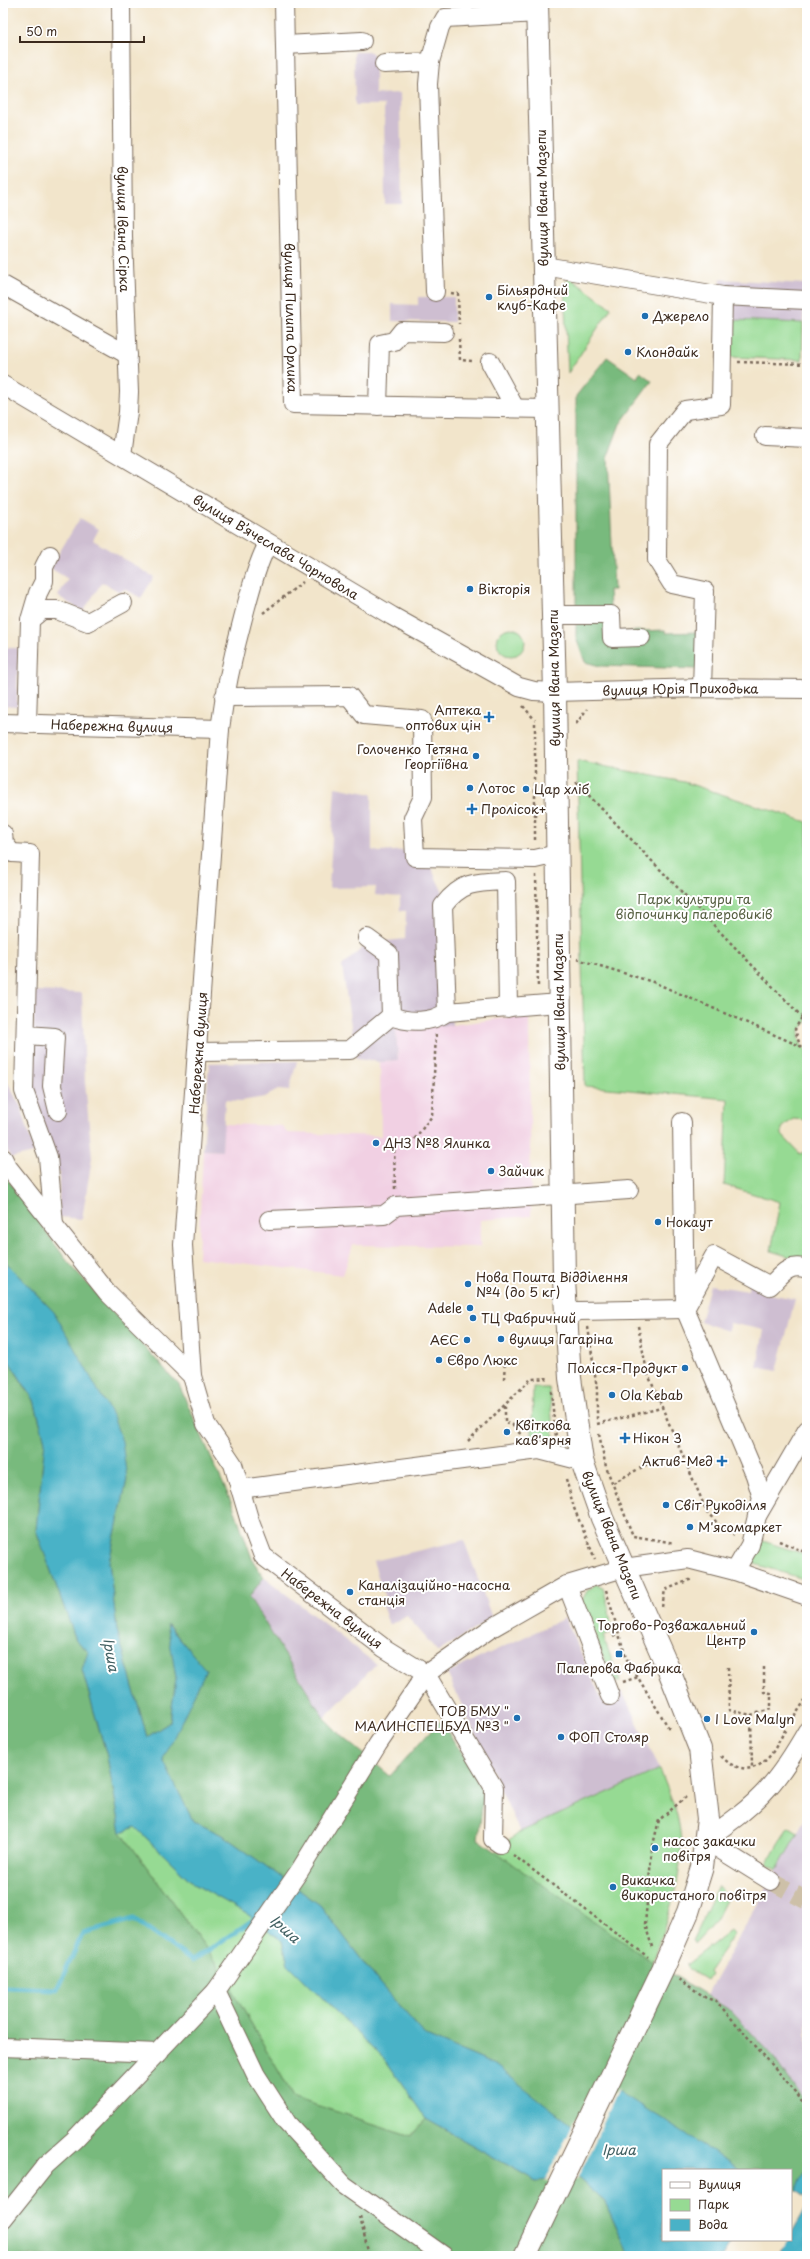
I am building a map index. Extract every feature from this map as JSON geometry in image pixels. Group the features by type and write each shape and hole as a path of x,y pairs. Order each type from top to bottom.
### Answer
{"main road":[{"name":"вулиця Івана Мазепи","path":"525,2256 661,1965 688,1912 702,1867 708,1819 700,1749 668,1668 602,1518 582,1461 570,1378 576,1315 563,1194 555,692 537,8"}],"street":[{"name":"вулиця Івана Сірка","path":"121,3 123,237 128,355 128,412 122,455"},
{"name":"вулиця Пилипа Орлика","path":"284,3 293,404 547,409"},
{"path":"435,292 428,84 430,62 440,26 445,18 537,8"},
{"path":"285,45 362,41"},
{"path":"384,64 430,62"},
{"path":"544,266 723,296 807,300"},
{"path":"3,285 128,355"},
{"path":"702,688 705,591 672,584 657,560 658,444 685,410 721,405 723,296"},
{"path":"378,406 380,344 394,341 402,331 444,332"},
{"path":"490,362 515,408"},
{"name":"вулиця Вʼячеслава Чорновола","path":"3,385 392,616 519,687 534,691 555,692"},
{"path":"764,436 807,438"},
{"name":"Набережна вулиця","path":"268,543 256,568 224,697 220,729 183,1245 192,1376 206,1424 233,1464 263,1556 384,1648 426,1674"},
{"path":"27,724 30,620 38,593 44,581 44,566 50,555"},
{"path":"30,620 42,610 56,610 88,622 123,602"},
{"path":"553,615 611,615 612,638 641,637"},
{"name":"вулиця Юрія Приходька","path":"555,692 702,688 807,689"},
{"path":"224,697 349,696 364,715 422,720 423,797 413,818 415,857 535,859 557,854"},
{"name":"Набережна вулиця","path":"3,723 220,729"},
{"path":"4,843 12,853 30,854 24,1091 48,1157 54,1224"},
{"path":"488,858 488,882"},
{"path":"442,1019 443,906 452,895 474,882 506,881 508,1008"},
{"path":"367,938 389,954 391,1016"},
{"path":"391,1016 404,1021 442,1019 508,1008 559,1004"},
{"path":"198,1052 350,1050 391,1016"},
{"path":"26,1035 54,1037 52,1086 58,1111"},
{"path":"24,1091 52,1086"},
{"path":"682,1122 685,1309 755,1475 762,1498 750,1545 735,1571"},
{"name":"Набережна вулиця","path":"3,1158 107,1292 192,1376"},
{"path":"269,1220 384,1215 396,1206 531,1198 563,1194 629,1190"},
{"path":"685,1309 714,1256 770,1286 786,1269 798,1266 807,1269"},
{"path":"576,1315 635,1310 685,1309"},
{"path":"757,1516 807,1430"},
{"path":"240,1489 539,1450 582,1461"},
{"path":"3,2218 46,2165 74,2140 159,2053 216,1991 300,1870 378,1744 426,1674 457,1660 490,1629 567,1585 624,1568 688,1559 735,1571 807,1596"},
{"path":"567,1585 610,1696"},
{"path":"426,1674 494,1788 493,1839 500,1844"},
{"path":"771,1881 705,1840 733,1821 769,1787 790,1760 807,1731"},
{"path":"216,1991 256,2074 287,2123 344,2185 444,2256"},
{"path":"3,2047 159,2053"}],"path":[{"path":"723,361 807,364"},
{"path":"262,614 304,582"},
{"path":"572,729 583,712 589,707"},
{"path":"571,777 802,1017"},
{"path":"576,952 577,967"},
{"path":"576,959 653,982 807,1050"},
{"path":"800,1046 795,1029 802,1017 807,1014"},
{"path":"396,1206 394,1145 413,1141 432,1116 442,1019"},
{"path":"635,1310 647,1372 661,1408 707,1512 719,1525 750,1545"},
{"path":"576,1315 597,1389 597,1424 606,1467"},
{"path":"504,1379 505,1358"},
{"path":"468,1441 531,1379 550,1378"},
{"path":"505,1406 505,1423 517,1426 516,1430 539,1450"},
{"path":"597,1424 661,1408"},
{"path":"613,1483 652,1461"},
{"path":"779,1542 807,1553"},
{"path":"662,1612 665,1590 691,1579 698,1580"},
{"path":"613,1636 619,1632"},
{"path":"728,1667 729,1710 751,1715 771,1709 771,1693 764,1692 764,1666"},
{"path":"628,1672 633,1669"},
{"path":"628,1681 638,1677"},
{"path":"718,1754 730,1766 748,1769 767,1759 807,1697"},
{"path":"751,1715 752,1767"},
{"path":"661,1965 645,1924 652,1849 659,1820 690,1794"},
{"path":"517,1858 706,1998 716,2001 796,2092 807,2112"},
{"path":"355,2193 369,2256"}],"shaded area":[{"path":"354,52 371,52 375,57 375,94 400,93 402,204 385,204 384,105 355,105"},
{"path":"720,279 805,284 803,323 733,320"},
{"path":"418,297 454,297 454,322 392,321 392,304 418,305"},
{"path":"80,518 99,529 93,540 154,577 141,598 125,589 120,592 102,582 83,612 58,596 68,579 50,568"},
{"path":"3,648 18,648 17,707 3,706"},
{"path":"335,787 372,794 372,850 379,852 422,849 447,901 452,1025 396,1029 398,1061 380,1062 356,1059 342,966 368,943 405,939 406,911 400,911 400,897 375,895 376,887 329,888"},
{"path":"35,991 82,993 85,1082 92,1158 82,1219 59,1217 59,1174 31,1091"},
{"name":"ДНЗ №8 Ялинка","path":"529,1015 531,1216 480,1220 480,1247 353,1245 343,1275 198,1258 203,1150 222,1151 223,1124 282,1126 287,1133 381,1136 380,1062 398,1061 396,1029 452,1025"},
{"path":"297,1061 289,1091 278,1090 265,1097 241,1101 225,1100 222,1151 203,1150 209,1063"},
{"path":"3,1074 22,1109 34,1153 11,1158 3,1142"},
{"path":"749,1279 765,1293 795,1299 777,1371 757,1367 764,1330 730,1323 728,1331 700,1322 710,1285 748,1291"},
{"path":"464,1540 492,1618 438,1652 407,1616 389,1625 382,1605 386,1601 373,1561"},
{"path":"264,1577 376,1664 324,1718 249,1597"},
{"name":"ФОП Столяр","path":"565,1618 602,1700 622,1691 660,1769 520,1832 447,1673"},
{"path":"807,1816 807,2106 775,2058 728,2008 707,1994"}],"green space":[{"path":"570,278 611,308 568,373 564,284"},
{"path":"733,320 803,323 802,360 731,357"},
{"path":"607,357 637,378 640,372 652,381 620,424 608,456 614,590 609,590 612,642 616,632 665,630 666,633 699,632 698,669 600,666 585,662 576,638 576,396"},
{"path":"511,628 521,632 525,642 521,652 511,656 501,652 497,642 501,632"},
{"name":"Парк культури та відпочинку паперовиків","path":"577,761 684,782 807,822 807,1022 801,1028 799,1036 801,1044 807,1050 807,1120 793,1119 782,1128 782,1135 800,1154 807,1150 807,1262 771,1251 780,1202 724,1185 728,1099 585,1086"},
{"path":"3,1173 68,1262 179,1385 234,1508 253,1561 264,1577 249,1597 324,1718 341,1735 390,1776 440,1721 464,1756 484,1792 478,1839 652,1962 728,2008 775,2058 807,2106 807,2170 796,2190 792,2188 792,2169 669,2169 610,2157 495,2065 426,2036 380,1984 320,1905 224,1836 193,1821 162,1760 205,1670 168,1624 176,1678 170,1722 147,1737 117,1630 109,1562 127,1479 54,1312 8,1265 3,1254"},
{"path":"3,1352 34,1401 45,1441 36,1530 76,1640 88,1651 82,1670 107,1756 121,1832 216,1962 294,2098 411,2136 426,2119 536,2181 578,2178 605,2202 629,2256 3,2256"},
{"path":"533,1388 549,1388 554,1438 532,1438"},
{"path":"760,1540 807,1555 807,1580 745,1561"},
{"path":"596,1584 603,1587 609,1610 612,1632 603,1636 620,1681 614,1683 581,1602 587,1591"},
{"path":"660,1769 678,1818 681,1842 681,1859 674,1895 652,1962 807,2146 796,2190 792,2188 792,2169 790,2169 478,1839 495,1852 520,1832"},
{"path":"135,1827 194,1884 246,1913 282,1941 288,1964 387,2062 426,2119 411,2136 294,2098 216,1962 121,1832"},
{"path":"788,1827 798,1833 777,1870 767,1864"},
{"path":"718,1886 728,1896 716,1920 695,1943 692,1941"},
{"path":"730,1931 733,1934 732,1938 708,1972 710,1975 706,1980 687,1968 686,1965"}],"water":[{"name":"Ірша","path":"3,1254 8,1265 54,1312 113,1417 122,1441 127,1479 109,1562 117,1630 147,1737 170,1722 176,1678 167,1624 206,1670 163,1760 193,1821 224,1836 320,1905 380,1984 426,2036 495,2065 572,2125 618,2091 739,2169 662,2169 662,2241 731,2241 723,2256 633,2256 627,2251 605,2202 578,2178 536,2181 426,2119 387,2062 288,1964 282,1941 246,1913 194,1884 135,1827 121,1832 107,1756 82,1670 88,1651 76,1640 36,1530 45,1441 34,1400 3,1352"},
{"path":"807,2170 807,2198 796,2190"},
{"path":"805,2210 807,2210 807,2256 778,2256 786,2241 792,2241 792,2232"}],"pier":[{"path":"619,2089 577,2180 545,2182 574,2121"}],"waterway":[{"path":"3,1987 57,1989 83,1933 134,1919 192,1961 259,1916"}],"tunnel":[{"path":"771,1881 807,1901"}],"place":[{"name":"Більярдний клуб-Кафе","path":"489,297"},
{"name":"Джерело","path":"645,316"},
{"name":"Клондайк","path":"628,352"},
{"name":"Вікторія","path":"470,589"},
{"name":"Аптека оптових цін","path":"489,717"},
{"name":"Голоченко Тетяна Георгіївна","path":"476,756"},
{"name":"Лотос","path":"470,788"},
{"name":"Цар хліб","path":"526,789"},
{"name":"Пролісок+","path":"472,809"},
{"name":"ДНЗ №8 Ялинка","path":"376,1143"},
{"name":"Зайчик","path":"491,1171"},
{"name":"Нокаут","path":"658,1222"},
{"name":"Нова Пошта Відділення №4 (до 5 кг)","path":"468,1284"},
{"name":"Adele","path":"470,1308"},
{"name":"ТЦ Фабричний","path":"473,1318"},
{"name":"вулиця Гагаріна","path":"501,1339"},
{"name":"АЄС","path":"467,1340"},
{"name":"Євро Люкс","path":"439,1360"},
{"name":"Полісся-Продукт","path":"685,1368"},
{"name":"Ola Kebab","path":"612,1395"},
{"name":"Квіткова кав'ярня","path":"507,1432"},
{"name":"Нікон 3","path":"625,1438"},
{"name":"Актив-Мед","path":"722,1461"},
{"name":"Світ Рукоділля","path":"666,1505"},
{"name":"М'ясомаркет","path":"690,1527"},
{"name":"Каналізаційно-насосна станція","path":"350,1592"},
{"name":"Торгово-Розважальний Центр","path":"754,1632"},
{"name":"Паперова Фабрика","path":"619,1654"},
{"name":"ТОВ БМУ \" МАЛИНСПЕЦБУД №З \"","path":"517,1718"},
{"name":"I Love Malyn","path":"707,1719"},
{"name":"ФОП Столяр","path":"561,1737"},
{"name":"насос закачки повітря","path":"655,1848"},
{"name":"Викачка використаного повітря","path":"613,1887"}]}
